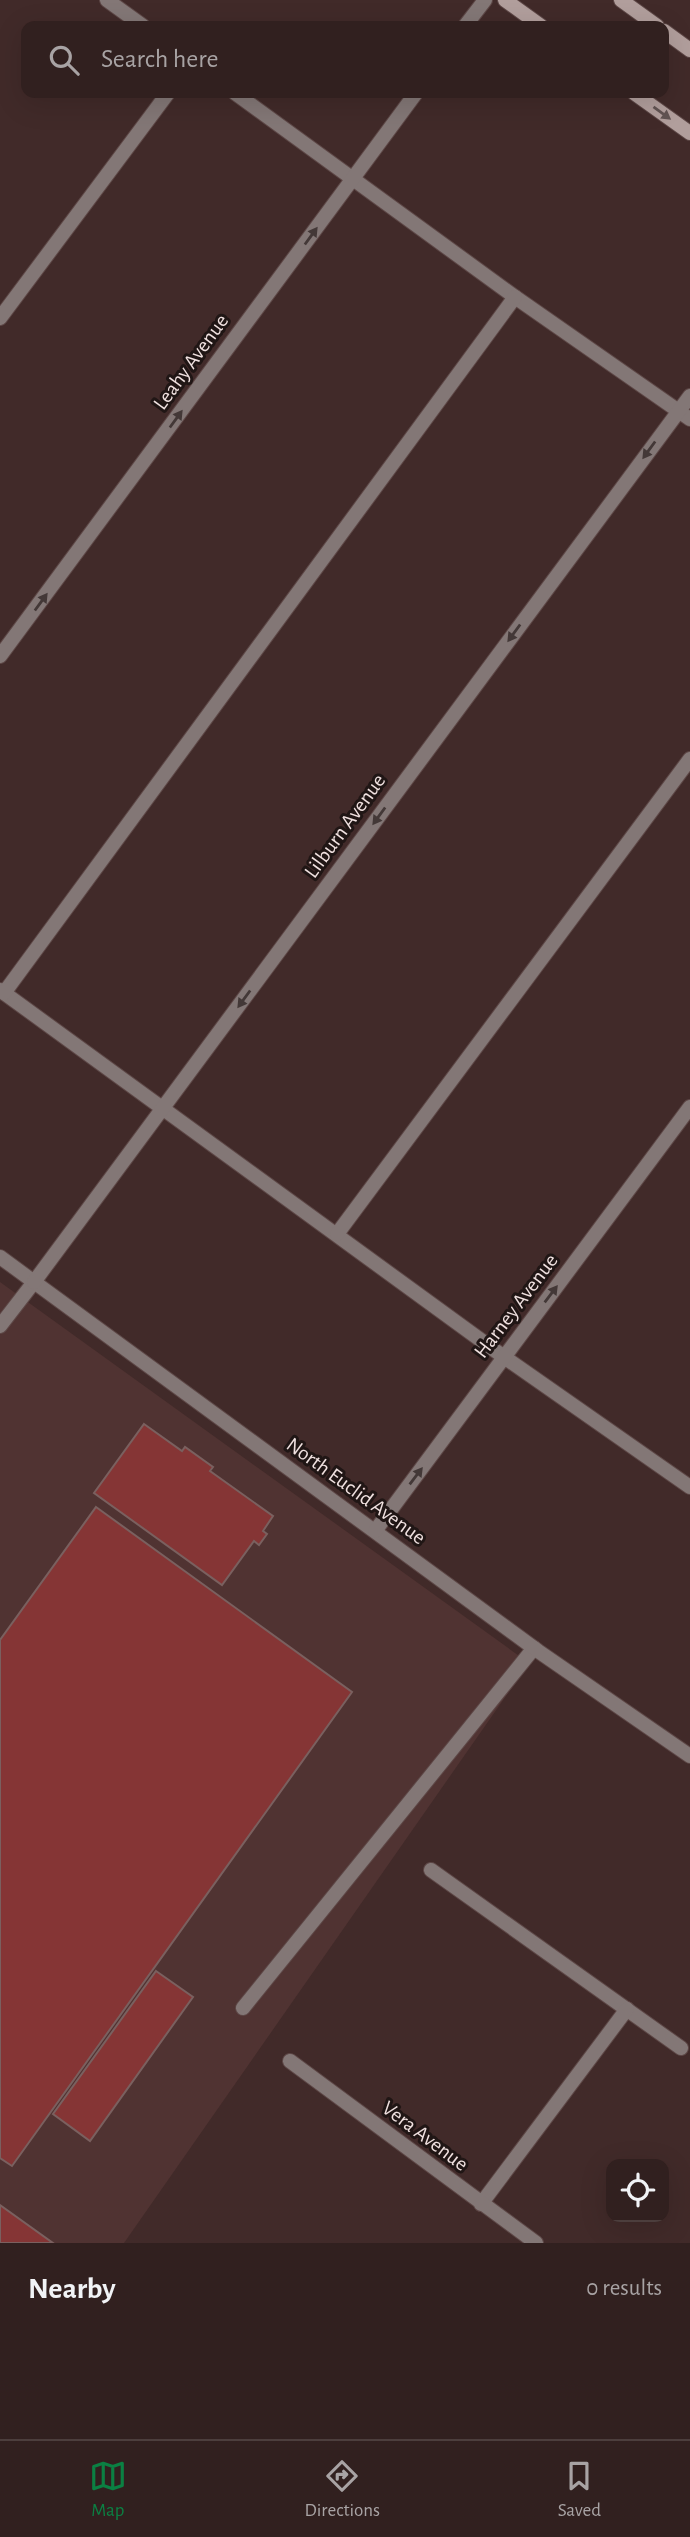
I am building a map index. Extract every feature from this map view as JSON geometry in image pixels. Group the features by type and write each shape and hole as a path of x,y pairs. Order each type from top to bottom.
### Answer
{"main road":[{"path":"505,0 534,21"},
{"path":"621,0 650,21"},
{"path":"669,35 690,50"},
{"path":"641,98 690,133"}],"street":[{"path":"107,0 137,21"},
{"path":"469,21 485,0"},
{"path":"0,318 164,98"},
{"path":"242,98 515,297 684,415"},
{"name":"Leahy Avenue","path":"0,656 412,98"},
{"path":"515,297 2,991 504,1357 685,1483 690,1468"},
{"name":"Lilburn Avenue","path":"0,1326 684,415 690,396"},
{"path":"337,1234 690,759"},
{"name":"Harney Avenue","path":"375,1531 690,1107"},
{"name":"North Euclid Avenue","path":"0,1257 534,1648 690,1756"},
{"path":"243,2008 534,1648"},
{"path":"431,1870 681,2048"},
{"path":"481,2204 627,2009"},
{"name":"Vera Avenue","path":"290,2062 536,2243"}],"shaded area":[{"path":"0,1282 529,1663 124,2243 0,2243"}],"building":[{"path":"144,1424 182,1451 185,1447 213,1467 210,1471 273,1516 263,1531 267,1534 259,1545 254,1541 222,1585 94,1493"},
{"path":"96,1507 352,1692 12,2166 0,2158 0,1640"},
{"path":"156,1971 193,1997 90,2141 53,2114"},
{"path":"0,2205 53,2243 0,2243"}]}
